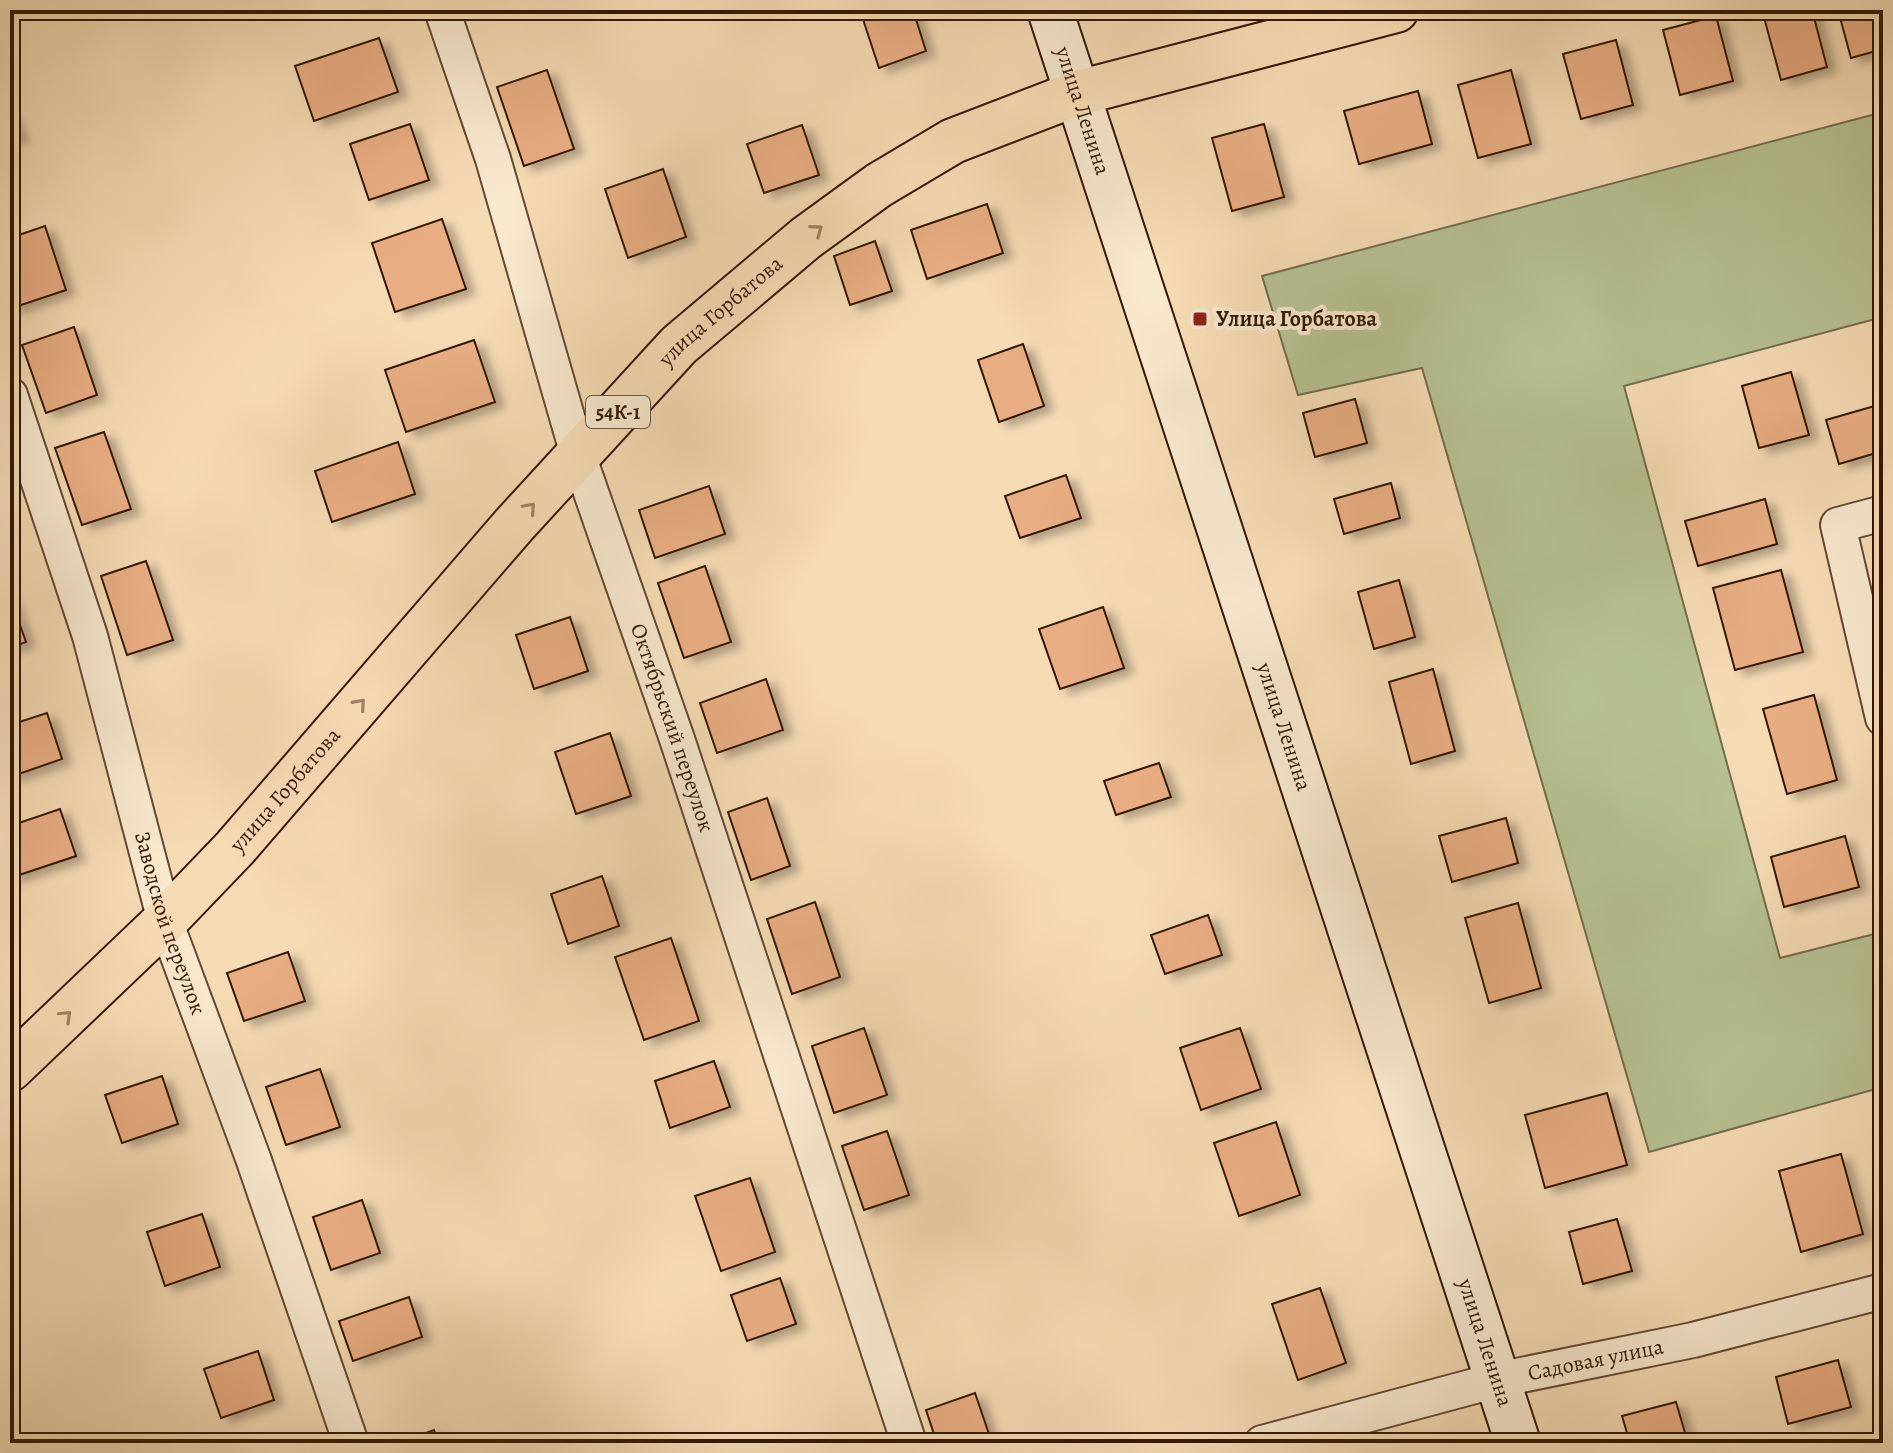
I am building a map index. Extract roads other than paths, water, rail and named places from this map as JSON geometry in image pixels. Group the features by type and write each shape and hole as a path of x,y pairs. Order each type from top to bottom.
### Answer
{"main road":[{"name":"улица Ленина","path":"1050,10 1518,1443"},
{"name":"улица Горбатова","path":"10,1069 165,921 235,848 514,525 679,345 806,238 879,185 953,141 1078,93 1396,10"}],"street":[{"name":"Октябрьский переулок","path":"442,10 493,159 578,455 677,739 909,1443"},
{"name":"Заводской переулок","path":"10,395 90,636 165,921 253,1158 351,1443"},
{"path":"1883,513 1838,525 1883,718"},
{"name":"Садовая улица","path":"1262,1443 1497,1380 1693,1340 1883,1291"}],"place":[{"name":"Улица Горбатова","path":"1200,319"}]}
